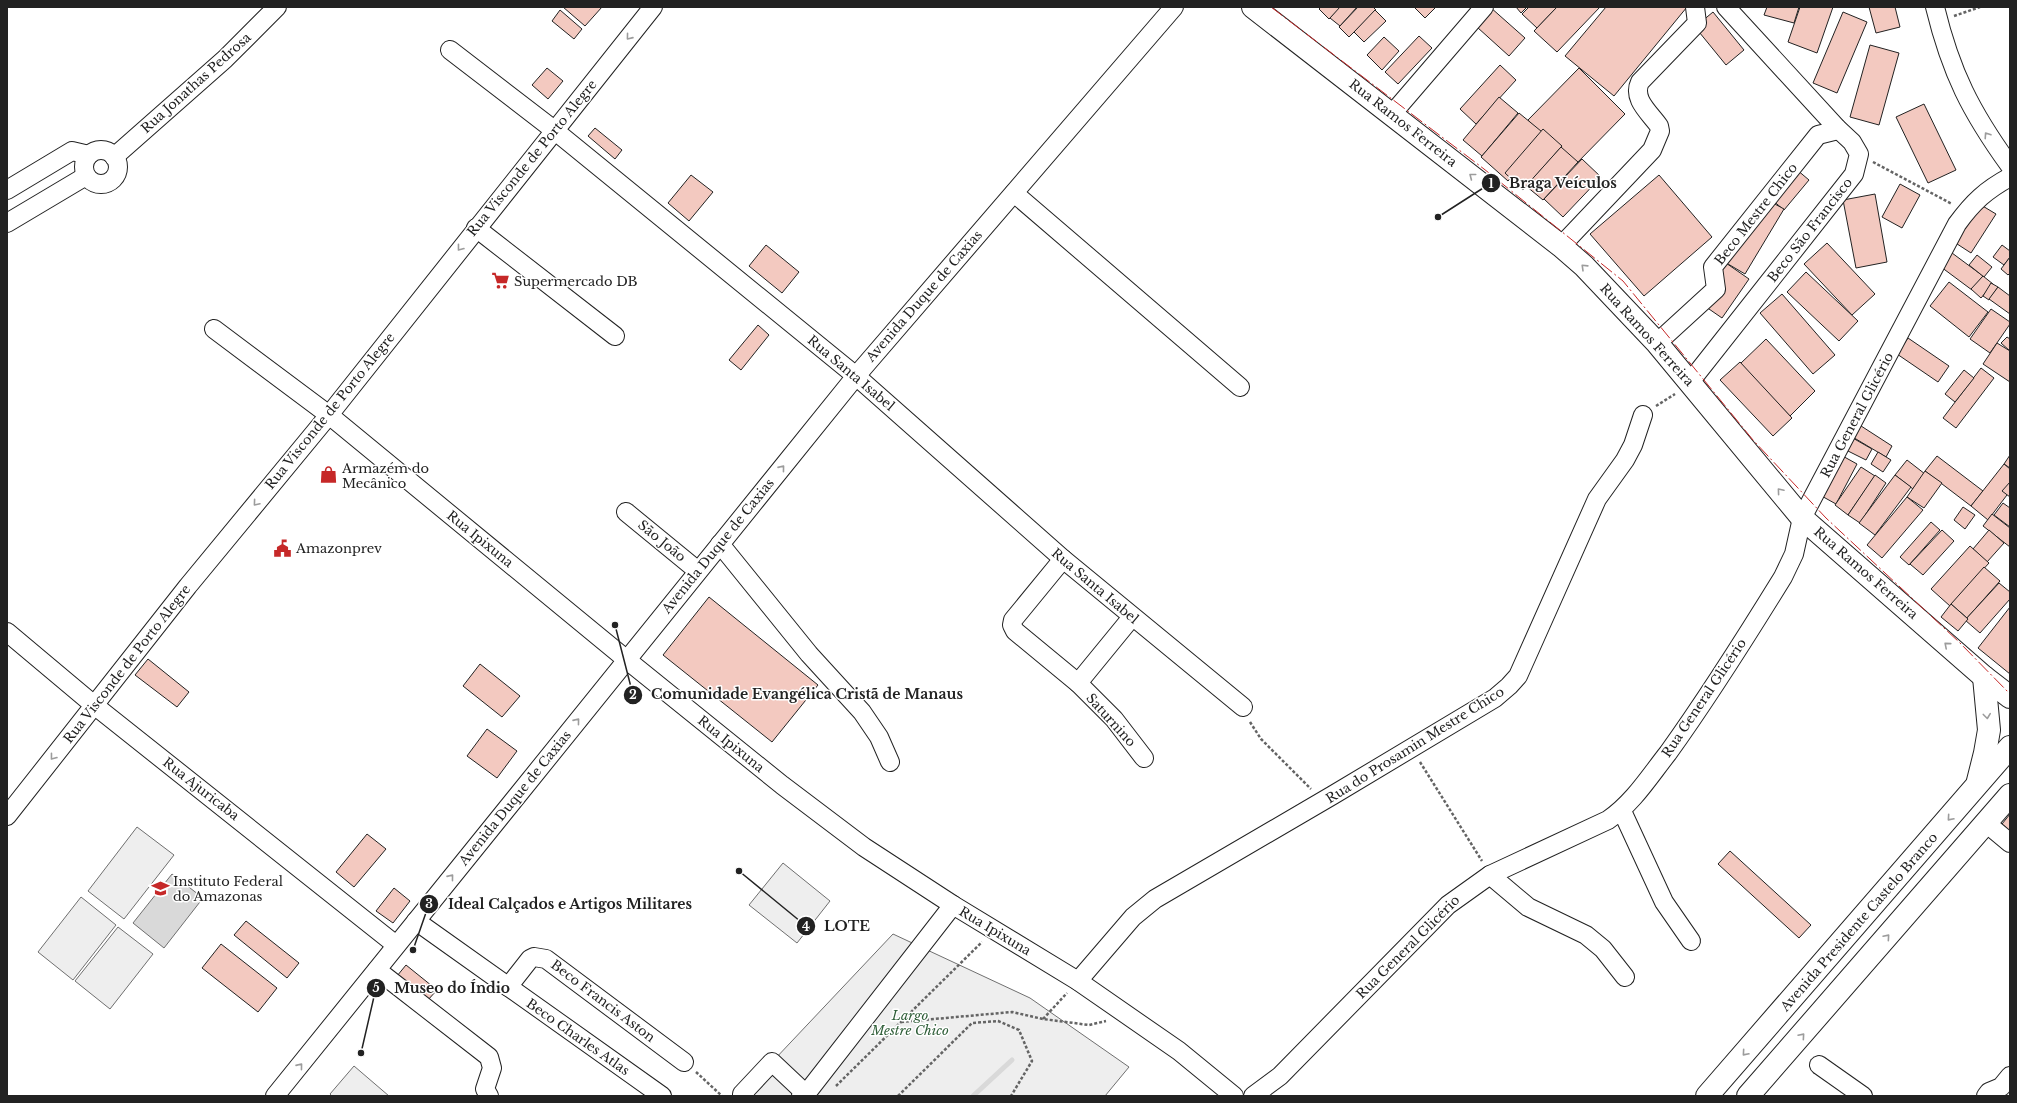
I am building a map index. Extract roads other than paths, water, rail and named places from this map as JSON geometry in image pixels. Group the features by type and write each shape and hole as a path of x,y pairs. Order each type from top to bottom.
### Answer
{"main road":[{"name":"Rua Ramos Ferreira","path":"1253,7 1561,246 1584,266 1657,343 1802,518 1965,661 2010,697"},
{"path":"1965,661 1998,675 2010,677"},
{"path":"1976,788 1986,753 1989,730 1984,677"},
{"name":"Avenida Presidente Castelo Branco","path":"1708,1096 2010,747"},
{"path":"1748,1096 2010,796"},
{"path":"1760,1036 1783,1057"}],"street":[{"name":"Rua Jonathas Pedrosa","path":"114,157 225,59 277,7"},
{"name":"Rua Visconde de Porto Alegre","path":"7,816 188,586 329,415 653,7"},
{"name":"Avenida Duque de Caxias","path":"275,1096 856,376 1174,7"},
{"path":"1392,114 1484,7"},
{"path":"1726,7 1837,128"},
{"path":"1936,14 1953,70 1968,102 1985,132 2010,166"},
{"path":"1561,246 1652,150 1660,131 1659,126 1637,96 1637,88 1640,82 1696,15"},
{"name":"Rua Santa Isabel","path":"450,50 554,130 856,376 1063,559 1243,707"},
{"name":"Beco São Francisco","path":"1690,383 1854,174 1859,154 1852,142 1837,128"},
{"name":"Beco Mestre Chico","path":"1657,343 1716,289 1713,267 1818,135 1834,131 1837,128"},
{"path":"99,150 105,151 114,157 118,167 115,177 110,181 100,184 94,183 86,176 84,165 89,155 99,150"},
{"path":"7,190 72,151 89,155"},
{"path":"7,224 86,176"},
{"name":"Rua General Glicério","path":"1253,1096 1280,1076 1448,905 1490,875 1608,820 1622,811 1635,797 1699,710 1783,577 1794,554 1802,518 1957,224 1972,204 1990,188 2010,177"},
{"path":"1014,193 1240,387"},
{"path":"476,228 615,336"},
{"name":"Rua Ipixuna","path":"214,329 329,415 627,660 782,784 864,847 953,905 1078,981 1179,1051 1234,1096"},
{"name":"Rua do Prosamin Mestre Chico","path":"1078,981 1133,917 1155,899 1412,748 1495,698 1509,686 1518,676 1597,499 1625,460 1633,445 1643,415"},
{"name":"São João","path":"626,512 698,571"},
{"path":"720,544 809,654 862,712 879,737 890,762"},
{"name":"Saturnino","path":"1063,559 1018,613 1012,625 1015,631 1028,643 1078,683 1114,719 1144,758"},
{"name":"Saturnino","path":"1078,683 1132,617"},
{"name":"Rua Ajuricaba","path":"7,632 94,704 396,945"},
{"path":"1622,811 1664,902 1691,941"},
{"path":"1986,823 2010,843"},
{"path":"1490,875 1528,907 1586,935 1603,949 1625,977"},
{"path":"745,1096 742,1094 772,1062 804,1095 953,905"},
{"name":"Beco Charles Atlas","path":"416,921 508,988 662,1096"},
{"name":"Beco Francis Aston","path":"508,988 530,959 534,957 546,959 684,1062"},
{"path":"377,970 474,1043 489,1057 492,1068 486,1089 489,1096"},
{"path":"1818,1065 1863,1096"},
{"path":"1986,1096 1989,1092 2001,1087 2010,1076"}],"waterway":[{"path":"973,1096 1012,1060"}],"place":[{"name":"Braga Veículos","path":"1438,217"},
{"name":"Supermercado DB","path":"501,281"},
{"name":"Armazém do Mecânico","path":"329,475"},
{"name":"Amazonprev","path":"283,548"},
{"name":"Comunidade Evangélica Cristã de Manaus","path":"615,625"},
{"name":"LOTE","path":"739,871"},
{"name":"Instituto Federal do Amazonas","path":"160,888"},
{"name":"Ideal Calçados e Artigos Militares","path":"413,950"},
{"name":"Museo do Índio","path":"361,1053"}],"park label":[{"name":"Largo Mestre Chico","path":"910,1022"}]}
